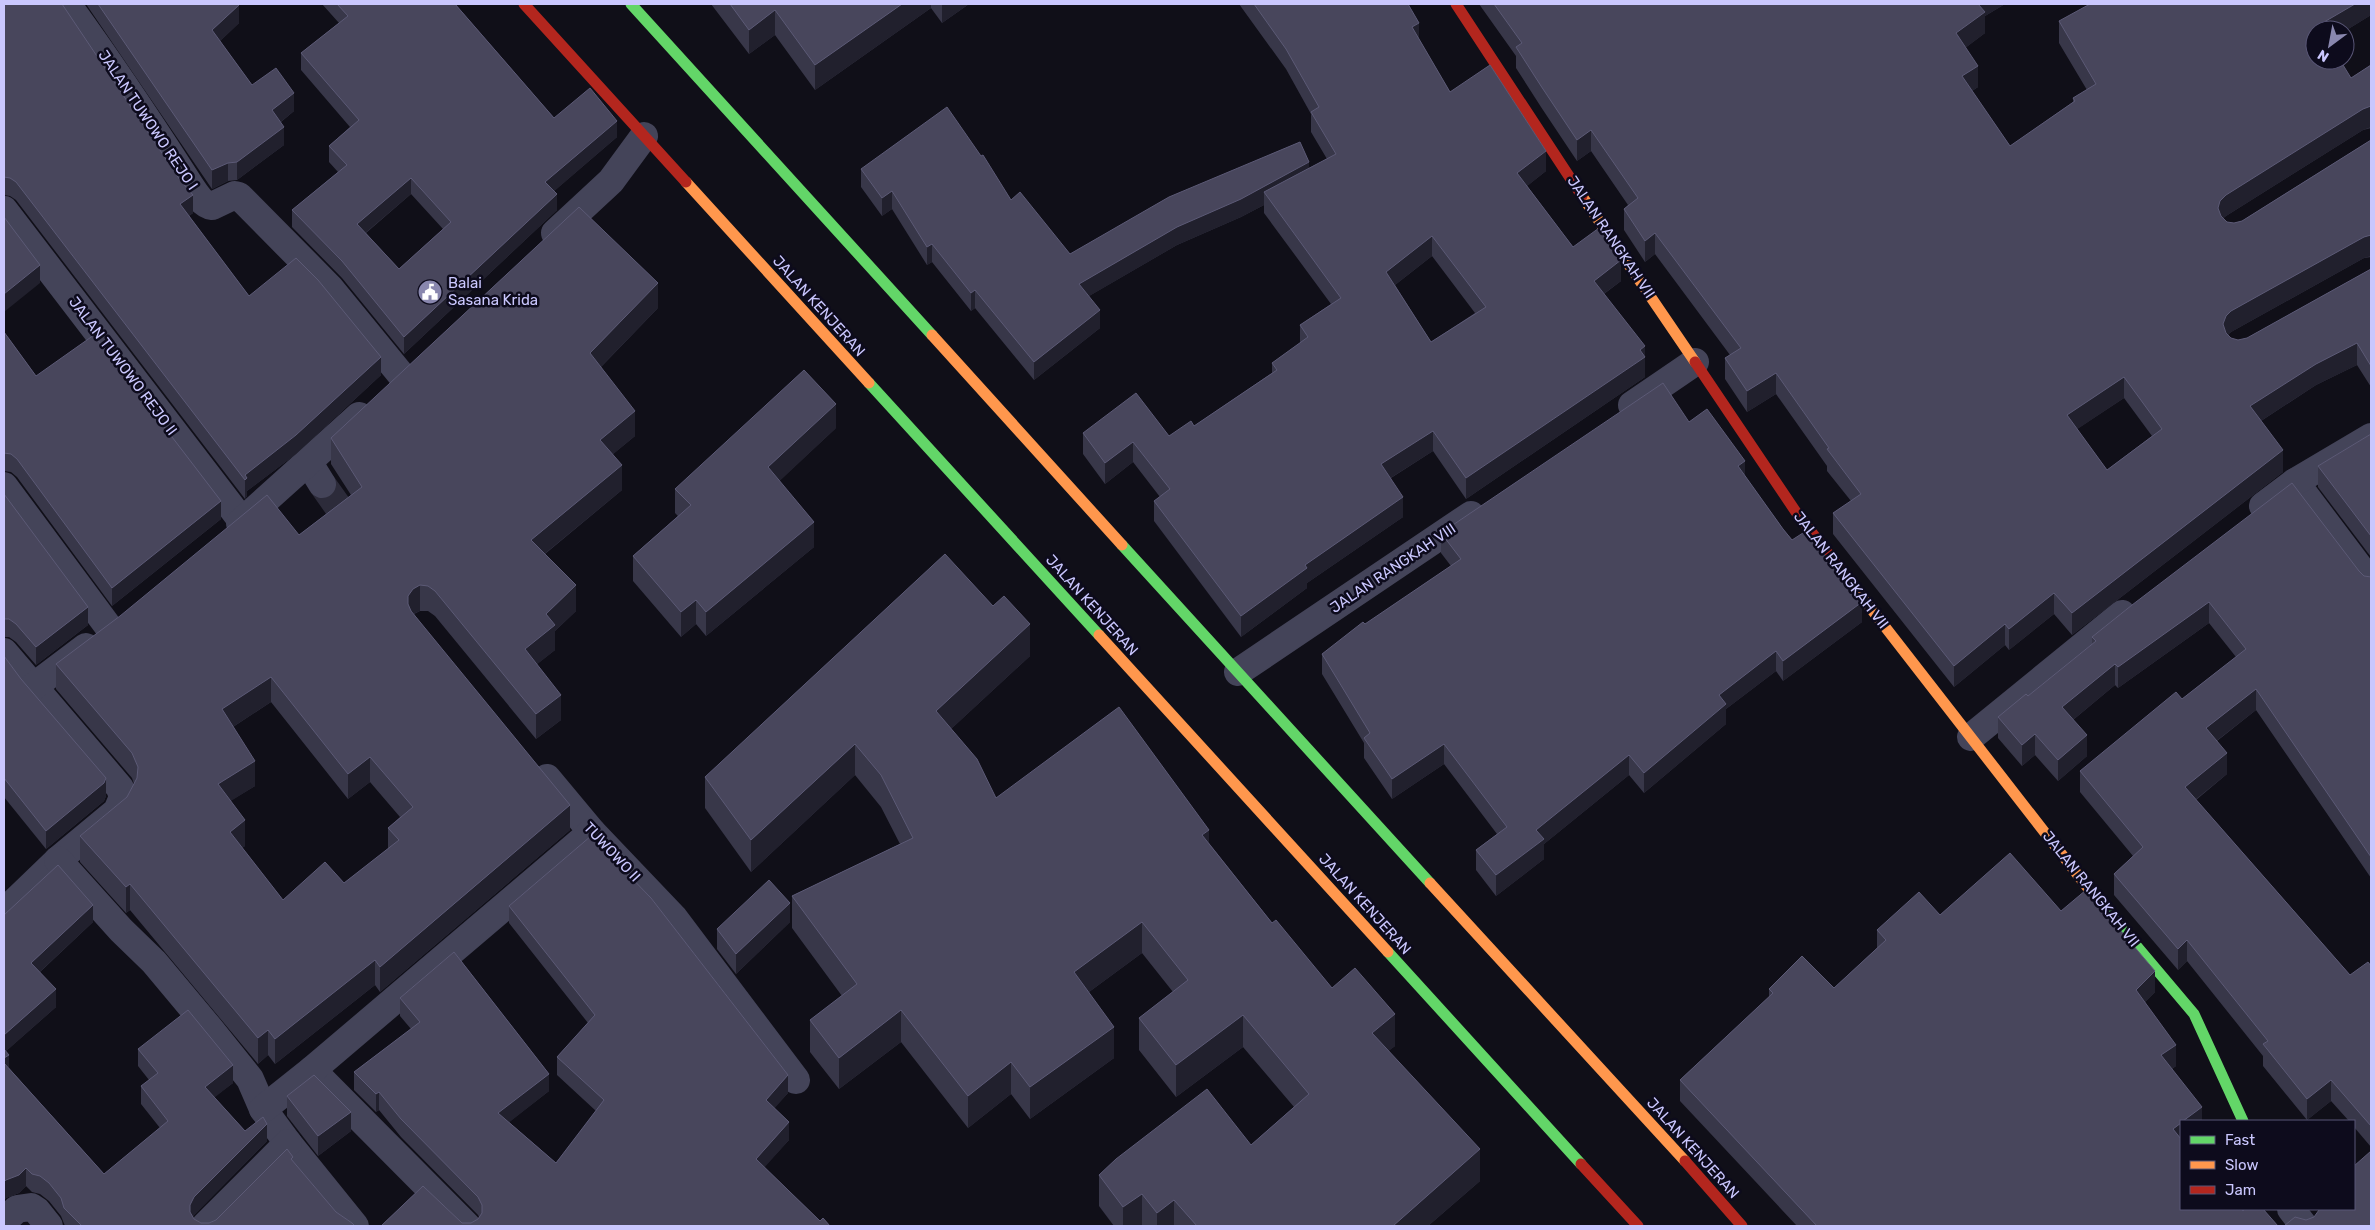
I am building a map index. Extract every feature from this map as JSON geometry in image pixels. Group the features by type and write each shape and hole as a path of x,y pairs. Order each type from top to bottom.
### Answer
{"main road":[{"name":"JALAN KENJERAN","path":"524,4 1638,1226"},
{"name":"JALAN KENJERAN","path":"631,4 1238,672 1656,1128 1742,1226"},
{"name":"JALAN RANGKAH VII","path":"1456,4 1534,124 1796,512 2096,898 2194,1014 2243,1120"}],"street":[{"name":"JALAN TUWOWO REJO I","path":"71,5 186,179 205,204 212,206 235,195 239,196 330,288 402,376"},
{"path":"539,248 611,181 644,136"},
{"name":"JALAN TUWOWO REJO II","path":"4,210 242,521"},
{"path":"219,540 242,521 316,473 402,376 424,356"},
{"path":"1613,418 1695,362"},
{"path":"2240,524 2295,482 2371,437"},
{"path":"2295,482 2371,583"},
{"path":"4,486 118,622 33,687"},
{"name":"JALAN RANGKAH VIII","path":"1238,672 1489,503"},
{"path":"1970,737 2138,602"},
{"path":"4,912 58,860 117,811 123,797 120,788 33,687 7,661"},
{"name":"TUWOWO II","path":"529,756 592,832 674,918 796,1080"},
{"path":"263,1109 312,1070 592,832"},
{"path":"58,860 121,930 154,962 250,1079 263,1109 355,1226"},
{"path":"312,1070 467,1226"},
{"path":"205,1226 288,1143"},
{"path":"4,1221 17,1209 30,1207 37,1211 49,1226"},
{"path":"2291,1210 2304,1226"}],"building":[{"path":"4,4 62,4 180,180 193,195 180,204 249,296 296,258 318,280 381,357 296,435 245,475 247,478 245,480 16,182 4,177"},
{"path":"98,4 239,5 212,30 252,85 276,68 294,93 272,110 284,127 237,162 228,163 212,170"},
{"path":"337,4 455,4 554,118 590,88 617,121 545,182 557,194 404,337 342,261 292,210 347,165 329,146 359,120 301,53 348,16","holes":["411,178 451,222 399,269 357,224"]},
{"path":"730,4 902,4 815,65 775,10 749,30"},
{"path":"1254,4 1408,4 1419,23 1412,27 1450,92 1490,65 1546,151 1517,173 1573,247 1599,228 1621,260 1594,281 1645,346 1640,350 1645,357 1466,478 1433,431 1381,464 1403,497 1305,565 1307,568 1241,616 1154,501 1170,489 1133,442 1105,463 1083,433 1136,393 1169,436 1191,421 1194,426 1277,370 1272,363 1308,337 1300,325 1341,298 1264,192 1336,154 1311,112 1319,107 1286,49","holes":["1432,236 1486,307 1431,342 1386,272"]},
{"path":"1494,4 1978,4 1985,12 1956,33 1978,66 1962,76 2010,146 2075,101 2073,98 2096,84 2059,21 2090,4 2355,4 2328,20 2305,20 2305,70 2346,70 2351,78 2371,65 2371,106 2363,109 2226,195 2220,201 2218,208 2221,216 2227,222 2242,221 2371,140 2371,235 2364,237 2231,311 2226,316 2223,324 2226,333 2231,338 2238,340 2247,338 2371,269 2371,366 2357,343 2316,364 2250,406 2283,450 2072,613 2054,593 2009,629 2005,624 1954,666 1833,513 1861,494 1827,449 1829,448 1776,373 1747,391 1725,358 1741,348 1655,233 1645,241 1624,209 1638,198 1591,130 1577,140 1516,47 1522,43","holes":["2124,377 2162,429 2107,470 2067,415"]},
{"path":"947,107 981,156 983,155 1011,200 1020,192 1070,254 1169,197 1300,142 1309,162 1241,199 1177,227 1079,284 1100,310 1034,362 975,290 971,293 932,244 927,247 892,191 882,198 861,169"},
{"path":"579,207 658,283 590,353 635,411 600,440 622,465 531,540 576,585 546,614 555,625 525,649 561,695 536,714 435,591 428,586 420,585 413,589 408,596 408,604 411,611 570,805 380,967 375,960 275,1039 268,1030 258,1038 130,884 126,887 80,836 127,797 137,778 138,767 132,753 56,664 120,616 267,495 299,535 362,487 331,438","holes":["271,677 348,774 370,757 413,807 388,828 399,840 344,883 325,862 283,900 230,832 245,820 218,784 255,761 222,709"]},
{"path":"4,217 40,265 4,294"},
{"path":"4,332 36,376 94,335 221,501 112,588 17,459 11,454 4,453"},
{"path":"804,370 836,404 768,467 814,522 706,612 696,600 681,612 633,556 691,505 675,489"},
{"path":"1663,383 1689,422 1707,409 1745,461 1738,466 1783,529 1792,540 1806,531 1862,602 1783,661 1776,651 1719,695 1726,704 1644,773 1629,755 1536,830 1544,839 1496,875 1476,850 1507,827 1444,744 1392,779 1364,738 1370,733 1322,654 1363,622 1365,624 1461,559 1441,533"},
{"path":"2371,434 2371,536 2318,466"},
{"path":"2292,483 2359,571 2364,576 2371,577 2371,857 2256,689 2206,728 2227,753 2185,787 2350,975 2368,962 2371,966 2371,1126 2331,1080 2307,1099 2263,1044 2268,1041 2187,940 2178,949 2114,874 2143,847 2080,771 2176,692 2182,699 2246,649 2209,602 2118,667 2115,664 2062,707 2087,735 2058,760 2035,734 2022,745 1998,717 2026,694 2028,696 2096,641 2092,637 2132,605"},
{"path":"4,494 88,607 36,647 16,624 9,619 4,619"},
{"path":"945,554 993,606 1004,596 1030,624 936,711 977,759 996,798 1119,707 1209,830 1202,835 1272,923 1276,920 1332,988 1355,968 1395,1014 1372,1033 1480,1149 1393,1226 1197,1226 1174,1200 1157,1213 1142,1194 1123,1207 1099,1175 1116,1159 1207,1089 1251,1145 1309,1094 1243,1015 1176,1065 1139,1018 1188,980 1142,922 1074,972 1114,1027 1030,1087 1011,1062 968,1096 901,1010 839,1058 810,1020 857,984 792,896 913,838 881,775 855,744 751,840 705,777"},
{"path":"4,656 21,679 106,778 104,783 46,831 4,778"},
{"path":"591,836 651,898 788,1075 766,1100 789,1122 756,1159 820,1221 823,1218 830,1226 381,1226 423,1186 462,1223 471,1223 478,1219 482,1213 482,1205 478,1197 401,1119 379,1092 376,1094 354,1072 420,1022 400,998 454,952 549,1074 498,1113 556,1163 604,1100 557,1057 595,1015 509,906"},
{"path":"2010,853 2061,911 2086,890 2155,971 2136,990 2176,1045 2161,1055 2202,1107 2184,1120 2180,1120 2180,1124 2173,1129 2180,1138 2180,1210 2264,1210 2278,1226 1817,1226 1680,1080 1773,993 1769,989 1802,956 1834,988 1886,940 1877,930 1919,892 1940,915"},
{"path":"58,865 93,905 31,963 56,989 4,1035 4,915"},
{"path":"769,880 790,903 736,954 717,929"},
{"path":"188,1010 233,1065 205,1087 245,1131 263,1117 267,1124 194,1197 190,1205 190,1212 194,1219 201,1223 209,1223 216,1220 287,1149 293,1157 291,1159 336,1212 355,1226 82,1226 64,1208 61,1198 49,1183 40,1176 32,1174 26,1168 19,1175 4,1182 4,1063 104,1174 168,1121 141,1086 158,1073 138,1049"},
{"path":"4,1049 9,1055 4,1058"},
{"path":"314,1075 351,1112 318,1136 287,1096"},
{"path":"2371,1151 2371,1226 2284,1226 2295,1217 2306,1220 2314,1217 2319,1210 2355,1210 2355,1165"}],"tunnel":[{"path":"322,484 359,536"}],"traffic: fast":[{"path":"631,4 932,335"},
{"path":"869,383 1099,635"},
{"path":"1122,545 1430,883"},
{"path":"2091,892 2194,1014 2243,1120"},
{"path":"1388,952 1581,1164"}],"traffic: slow":[{"path":"686,182 869,383"},
{"path":"1582,196 1695,362"},
{"path":"932,335 1122,545"},
{"path":"1844,574 2091,892"},
{"path":"1099,635 1388,952"},
{"path":"1430,883 1685,1161"}],"traffic: jam":[{"path":"524,4 686,182"},
{"path":"1456,4 1582,196"},
{"path":"1695,362 1796,512 1844,574"},
{"path":"1685,1161 1742,1226"},
{"path":"1581,1164 1638,1226"}],"place":[{"name":"Balai Sasana Krida","path":"430,292"}]}
